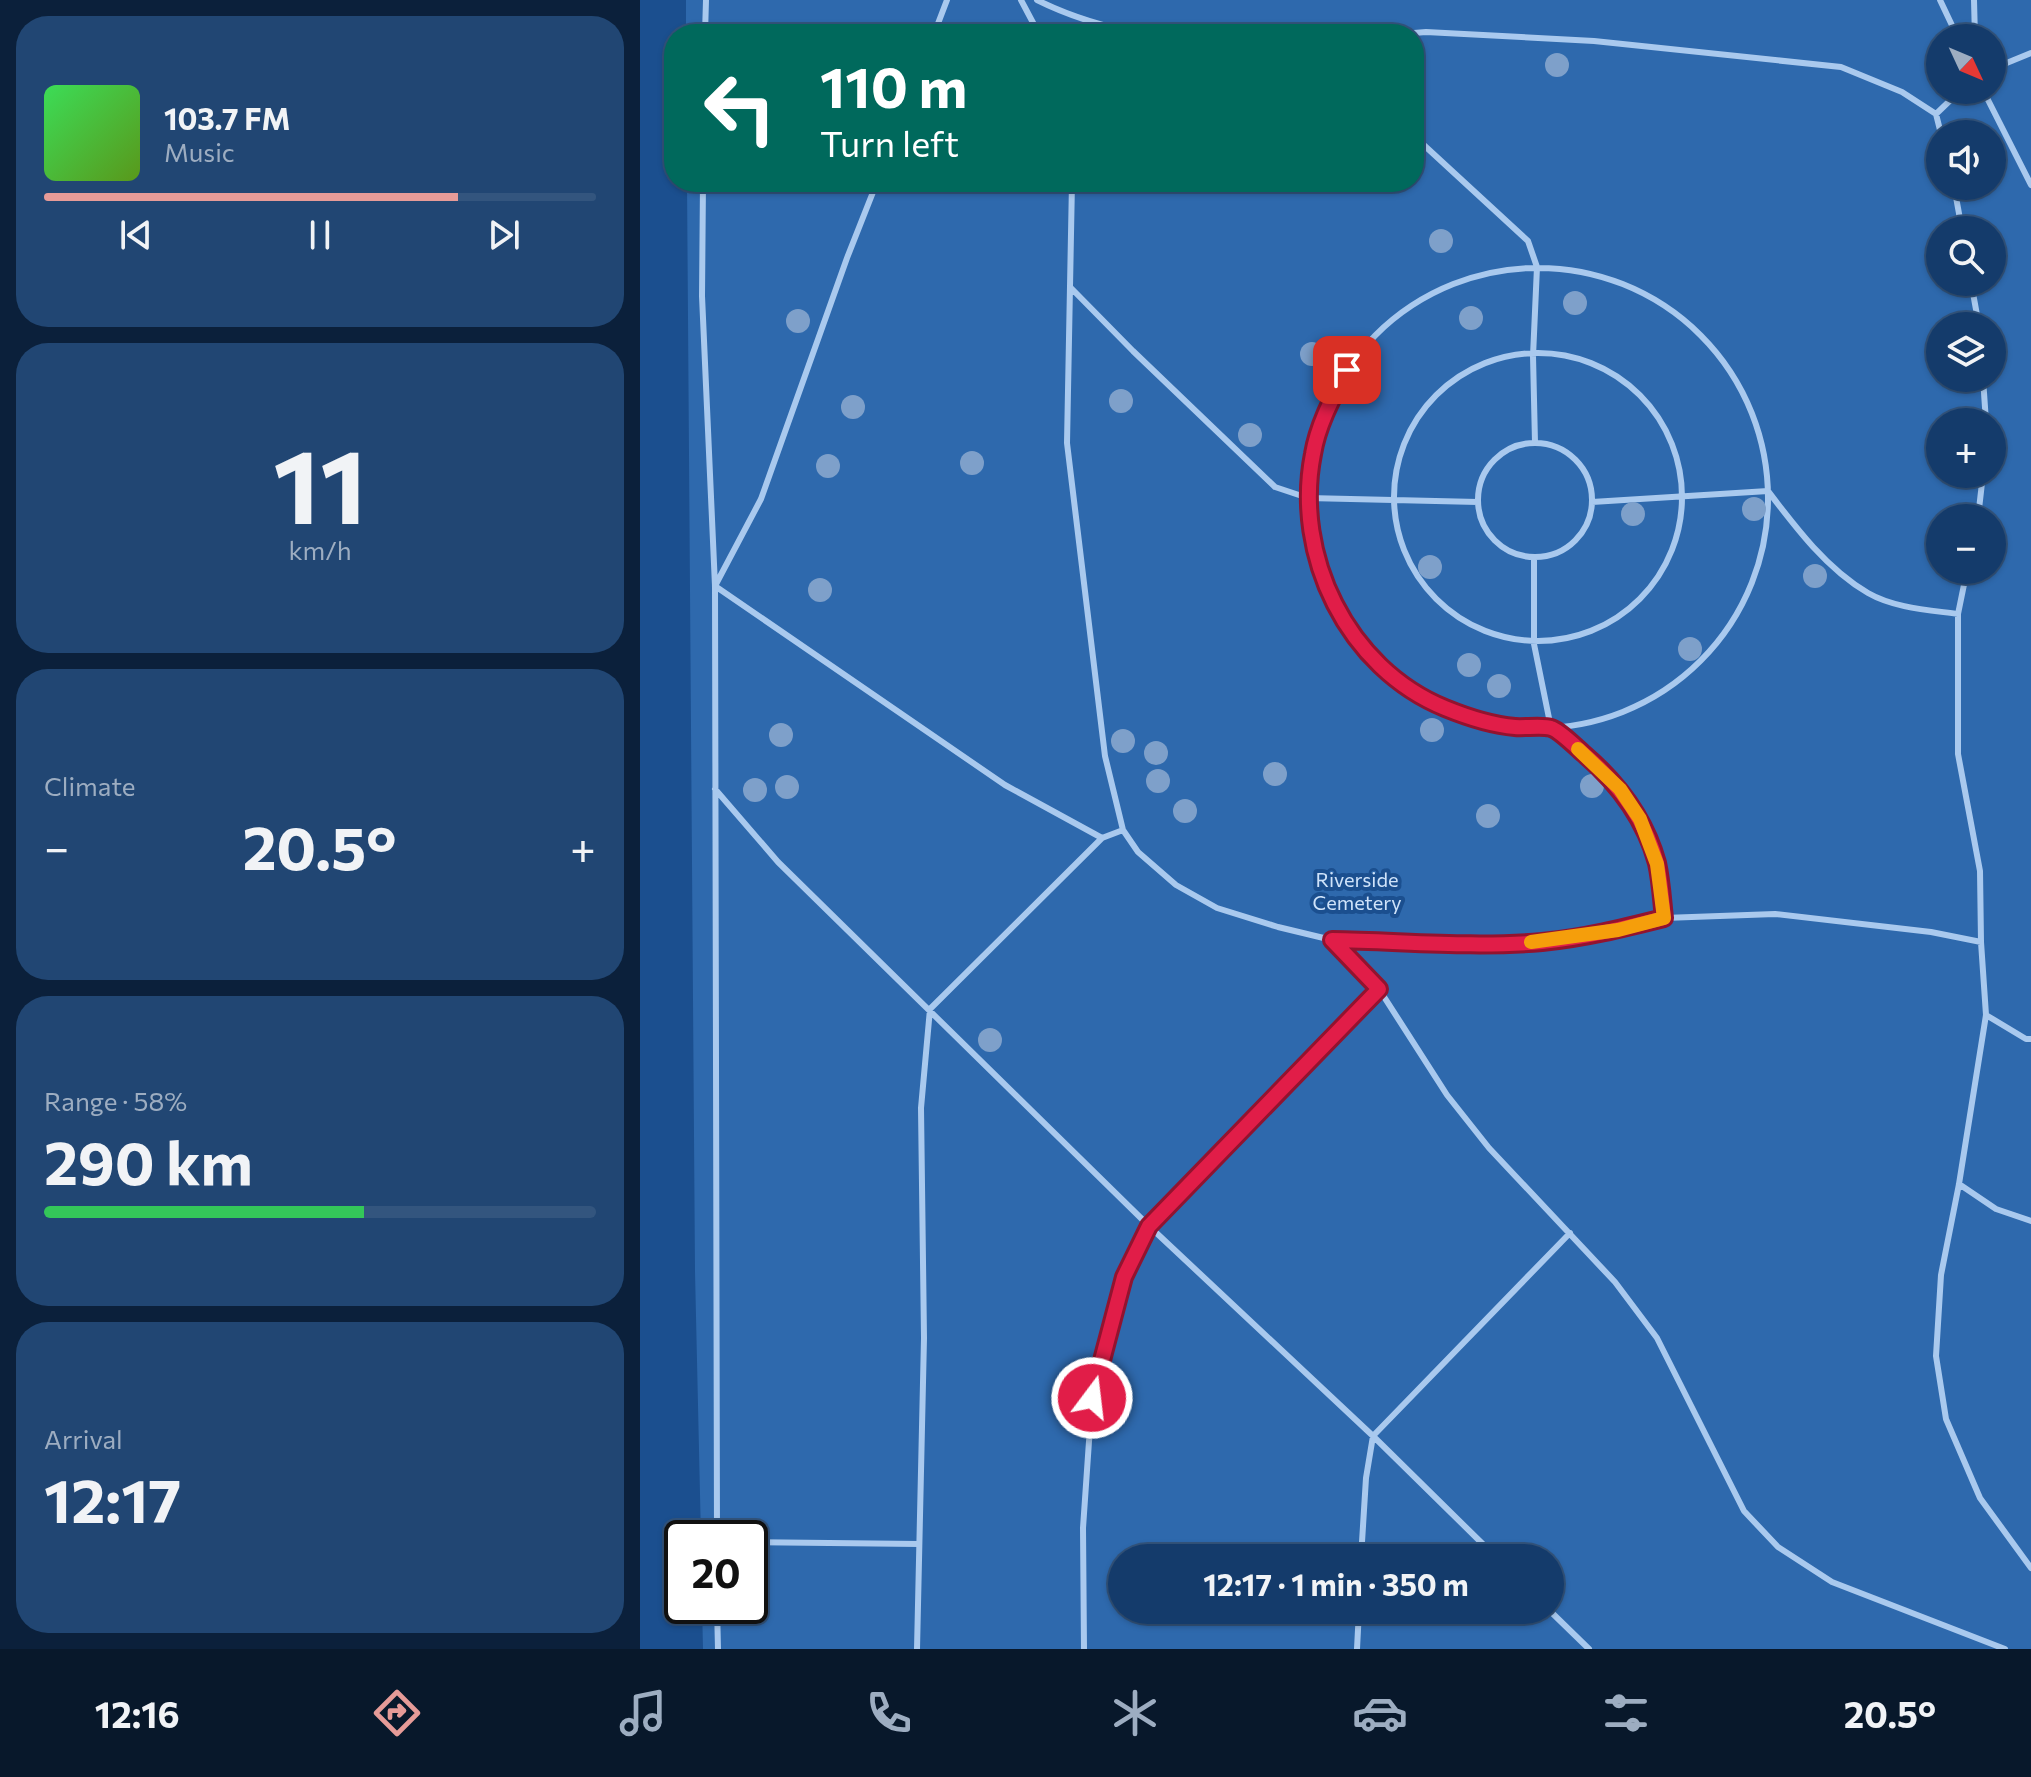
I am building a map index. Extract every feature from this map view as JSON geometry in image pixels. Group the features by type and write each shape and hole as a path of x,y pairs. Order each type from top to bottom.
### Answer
{"lane":[{"path":"705,24 706,0"},
{"path":"938,24 947,0"},
{"path":"1021,0 1034,24"},
{"path":"1037,0 1062,13 1098,24"},
{"path":"1940,0 1951,24"},
{"path":"1974,0 1975,24"},
{"path":"1424,32 1594,41 1841,67 1902,92 1936,114 1938,120"},
{"path":"2006,63 2031,53"},
{"path":"1936,114 1946,104"},
{"path":"1990,104 2031,185"},
{"path":"1424,145 1528,241 1537,267 1535,443"},
{"path":"703,192 702,296 715,586 717,1520"},
{"path":"715,586 761,499 873,192"},
{"path":"1072,192 1067,443 1105,756 1123,830 1138,852 1176,885 1217,908 1332,940 1477,945 1544,942 1618,930 1664,918 1775,914 1931,932 1981,942"},
{"path":"1537,267 1582,271 1624,284 1664,304 1699,332 1728,366 1749,405 1763,447 1768,491 1766,527 1759,562 1741,605 1707,653 1681,678 1641,703 1586,723 1551,728 1514,727 1476,720 1409,689 1380,665 1341,616 1320,571 1311,535 1308,498 1313,453 1326,410 1347,370 1375,335 1410,307 1450,286 1492,272 1537,267"},
{"path":"1071,288 1275,487 1308,498 1478,502"},
{"path":"1534,353 1558,354 1601,367 1639,394 1654,411 1675,452 1682,497 1680,520 1670,552 1654,582 1639,599 1602,626 1580,635 1534,641 1482,630 1453,614 1436,599 1422,583 1401,544 1394,501 1395,477 1404,445 1420,415 1434,398 1470,370 1512,355 1534,353"},
{"path":"1535,443 1553,446 1569,454 1582,467 1590,484 1592,502 1589,519 1574,541 1551,554 1534,557 1517,554 1502,546 1481,519 1478,502 1480,484 1488,467 1501,454 1517,446 1535,443"},
{"path":"1592,502 1768,491"},
{"path":"1768,491 1820,554 1869,594 1896,604 1958,614"},
{"path":"1534,557 1534,641 1551,728 1592,761 1620,789 1640,819 1657,864 1664,918"},
{"path":"1964,584 1958,614 1958,754 1980,871 1986,1015 1941,1275 1936,1356 1946,1419 1980,1498 2031,1568"},
{"path":"715,586 1005,785 1102,838"},
{"path":"715,789 778,862 1149,1226 1373,1436 1483,1544"},
{"path":"917,1649 924,1338 921,1108 930,1009 1102,838 1123,830"},
{"path":"1332,940 1379,989 1447,1095 1489,1148 1615,1282 1657,1338 1744,1511 1778,1547 1832,1582 2005,1649"},
{"path":"1084,1649 1083,1528 1092,1398 1124,1277 1149,1226 1379,989"},
{"path":"1986,1015 2031,1039"},
{"path":"1959,1184 1996,1209 2031,1221"},
{"path":"1362,1544 1366,1478 1373,1436 1570,1233"},
{"path":"768,1542 919,1544"},
{"path":"717,1624 718,1649"},
{"path":"1357,1649 1358,1624"},
{"path":"1563,1624 1589,1649"}],"green space":[{"name":"Riverside Cemetery","path":"686,0 2031,0 2031,1649 703,1649 702,1624 768,1624 768,1520 701,1520 695,1272 687,192 1424,192 1424,24 686,24"}],"slow traffic":[{"path":"1531,942 1618,930 1664,918 1657,864 1640,819 1620,789 1578,749"}],"route":[{"path":"1092,1398 1124,1277 1149,1226 1379,989 1332,940 1477,945 1544,942 1618,930 1664,918 1657,864 1640,819 1620,789 1592,761 1551,728 1514,727 1476,720 1441,707 1409,689 1367,651 1335,606 1320,571 1311,535 1308,498 1313,453 1326,410 1347,370"}]}
